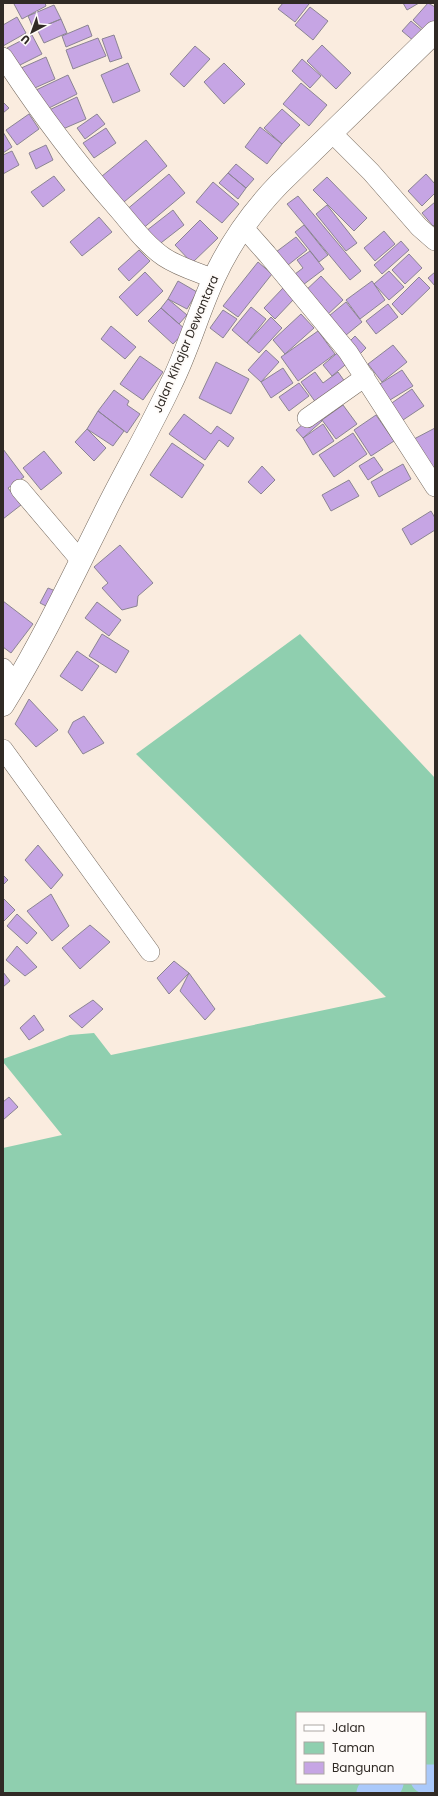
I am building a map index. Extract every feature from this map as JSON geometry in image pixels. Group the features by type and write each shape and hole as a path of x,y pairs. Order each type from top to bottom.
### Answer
{"main road":[{"name":"Jalan Kihajar Dewantara","path":"3,705 9,676 81,561 106,509 172,383 214,279 243,227 266,197 435,32"}],"street":[{"path":"3,56 54,132 90,178 144,239 163,256 181,267 214,279"},
{"path":"331,132 371,172 419,227 435,241"},
{"path":"243,227 348,352 435,487"},
{"path":"307,418 365,377"},
{"path":"20,489 81,561"},
{"path":"3,749 150,952"}],"green space":[{"path":"300,634 435,778 435,1793 3,1793 3,1148 62,1135 3,1062 3,1059 70,1035 94,1033 111,1055 386,997 136,754"}],"building":[{"path":"45,3 46,6 22,19 14,4"},
{"path":"283,3 309,4 295,22 278,9"},
{"path":"403,3 419,3 407,10"},
{"path":"428,3 435,7 435,21 426,32 413,20"},
{"path":"54,5 61,19 34,30 28,16"},
{"path":"310,7 328,21 313,40 295,25"},
{"path":"17,17 26,33 3,46 3,25"},
{"path":"61,19 67,33 44,43 37,29"},
{"path":"411,21 424,32 415,42 402,31"},
{"path":"88,25 92,36 66,47 62,36"},
{"path":"32,35 42,54 16,67 7,48"},
{"path":"114,35 122,58 110,62 102,39"},
{"path":"98,38 106,56 73,69 66,50"},
{"path":"322,45 351,73 336,89 307,61"},
{"path":"195,46 210,59 184,87 170,74"},
{"path":"46,57 55,79 28,91 19,69"},
{"path":"302,59 321,76 310,88 292,71"},
{"path":"128,63 140,91 113,103 101,75"},
{"path":"224,63 245,84 224,104 204,82"},
{"path":"68,75 77,94 45,110 36,90"},
{"path":"301,83 327,105 309,126 283,104"},
{"path":"77,97 86,119 56,132 47,111"},
{"path":"3,102 9,108 3,113"},
{"path":"282,109 300,125 282,144 264,128"},
{"path":"29,114 39,129 17,145 6,130"},
{"path":"97,114 105,124 85,139 77,128"},
{"path":"260,127 282,144 267,164 245,147"},
{"path":"106,128 116,143 94,158 83,143"},
{"path":"3,132 12,147 3,153"},
{"path":"146,140 167,166 118,207 96,181"},
{"path":"46,145 53,160 36,169 29,153"},
{"path":"12,151 19,165 3,174 3,155"},
{"path":"236,164 254,179 246,188 228,173"},
{"path":"228,173 246,188 238,199 219,183"},
{"path":"169,174 185,193 141,230 125,211"},
{"path":"426,174 435,184 435,193 422,206 408,191"},
{"path":"54,176 65,190 43,207 31,192"},
{"path":"327,177 367,218 354,231 313,190"},
{"path":"213,182 239,204 222,223 196,202"},
{"path":"298,196 361,271 350,280 287,204"},
{"path":"435,202 435,224 433,226 422,213"},
{"path":"327,205 357,243 346,251 316,214"},
{"path":"173,210 184,225 157,246 146,231"},
{"path":"99,217 112,232 82,256 70,242"},
{"path":"200,220 218,238 192,263 175,245"},
{"path":"304,225 328,255 319,262 295,232"},
{"path":"384,231 395,244 375,261 364,248"},
{"path":"296,237 307,250 283,269 272,255"},
{"path":"401,241 409,250 382,274 374,265"},
{"path":"139,250 150,261 129,281 118,269"},
{"path":"310,251 324,269 299,288 291,277 303,268 297,260"},
{"path":"409,254 422,268 405,284 392,270"},
{"path":"258,262 272,274 238,317 223,306"},
{"path":"389,271 404,287 389,300 374,284"},
{"path":"145,272 163,291 137,316 119,297"},
{"path":"435,272 435,286 428,278"},
{"path":"321,276 343,300 325,317 303,293"},
{"path":"419,277 430,288 402,315 392,304"},
{"path":"178,281 197,292 187,309 168,299"},
{"path":"372,281 385,300 360,319 346,300"},
{"path":"283,288 294,299 275,319 264,308"},
{"path":"168,299 187,315 179,324 161,308"},
{"path":"346,302 362,322 340,340 324,320"},
{"path":"388,304 398,317 376,334 366,321"},
{"path":"251,307 266,319 247,343 232,330"},
{"path":"161,308 186,330 173,344 148,321"},
{"path":"223,310 237,319 223,338 210,328"},
{"path":"301,314 314,328 285,354 273,340"},
{"path":"271,317 282,328 259,353 247,343"},
{"path":"111,326 136,347 125,359 101,339"},
{"path":"318,331 335,354 298,381 281,357"},
{"path":"355,336 366,348 356,358 345,346"},
{"path":"393,345 407,362 382,382 368,364"},
{"path":"342,349 351,360 332,376 323,365"},
{"path":"266,350 279,362 261,382 248,370"},
{"path":"140,356 163,372 143,400 120,384"},
{"path":"216,362 249,379 231,414 199,398"},
{"path":"283,368 293,383 271,398 261,382"},
{"path":"402,370 413,386 385,403 375,387"},
{"path":"315,372 323,383 338,372 348,386 319,407 301,382"},
{"path":"299,383 309,396 289,411 279,397"},
{"path":"412,389 424,406 397,424 386,407"},
{"path":"114,390 129,401 127,405 140,414 127,433 98,411"},
{"path":"343,405 357,424 336,439 322,420"},
{"path":"98,411 124,431 113,446 87,429"},
{"path":"316,413 322,421 303,438 296,430"},
{"path":"184,414 211,434 217,426 234,438 228,447 219,440 205,460 169,434"},
{"path":"376,415 394,441 371,456 354,430"},
{"path":"323,424 334,441 313,455 303,438"},
{"path":"435,428 435,469 431,471 414,439"},
{"path":"87,429 106,448 94,461 75,442"},
{"path":"353,433 367,454 334,477 319,455"},
{"path":"172,443 204,465 182,498 150,475"},
{"path":"3,449 24,477 8,488 21,505 3,519"},
{"path":"44,451 62,473 41,490 23,468"},
{"path":"374,457 383,470 368,480 359,466"},
{"path":"403,464 411,479 379,497 371,482"},
{"path":"262,466 275,480 261,494 248,482"},
{"path":"349,480 359,496 331,511 322,495"},
{"path":"431,511 435,518 435,530 411,545 402,529"},
{"path":"120,545 153,583 138,596 137,606 122,610 102,588 108,583 94,567"},
{"path":"48,588 58,592 50,608 40,603"},
{"path":"3,601 33,624 11,653 3,647"},
{"path":"97,602 121,620 109,636 85,618"},
{"path":"102,634 129,651 116,673 89,656"},
{"path":"77,651 99,666 82,691 60,676"},
{"path":"29,699 58,730 36,747 15,724"},
{"path":"84,716 104,743 83,754 68,732 73,722"},
{"path":"38,845 63,875 51,889 25,860"},
{"path":"3,875 8,880 3,885"},
{"path":"51,894 69,926 52,941 27,911"},
{"path":"3,898 15,910 3,922"},
{"path":"17,914 37,933 27,944 7,926"},
{"path":"90,925 110,942 80,969 62,948"},
{"path":"17,946 37,967 25,976 6,960"},
{"path":"174,961 189,973 169,994 157,978"},
{"path":"3,972 10,981 3,987"},
{"path":"189,973 215,1009 205,1020 180,991"},
{"path":"93,1000 103,1009 82,1028 69,1016"},
{"path":"34,1015 44,1030 29,1040 20,1028"},
{"path":"9,1097 18,1107 3,1120 3,1102"}],"waterway":[{"path":"426,1779 435,1779"},
{"path":"371,1793 387,1784"}]}
